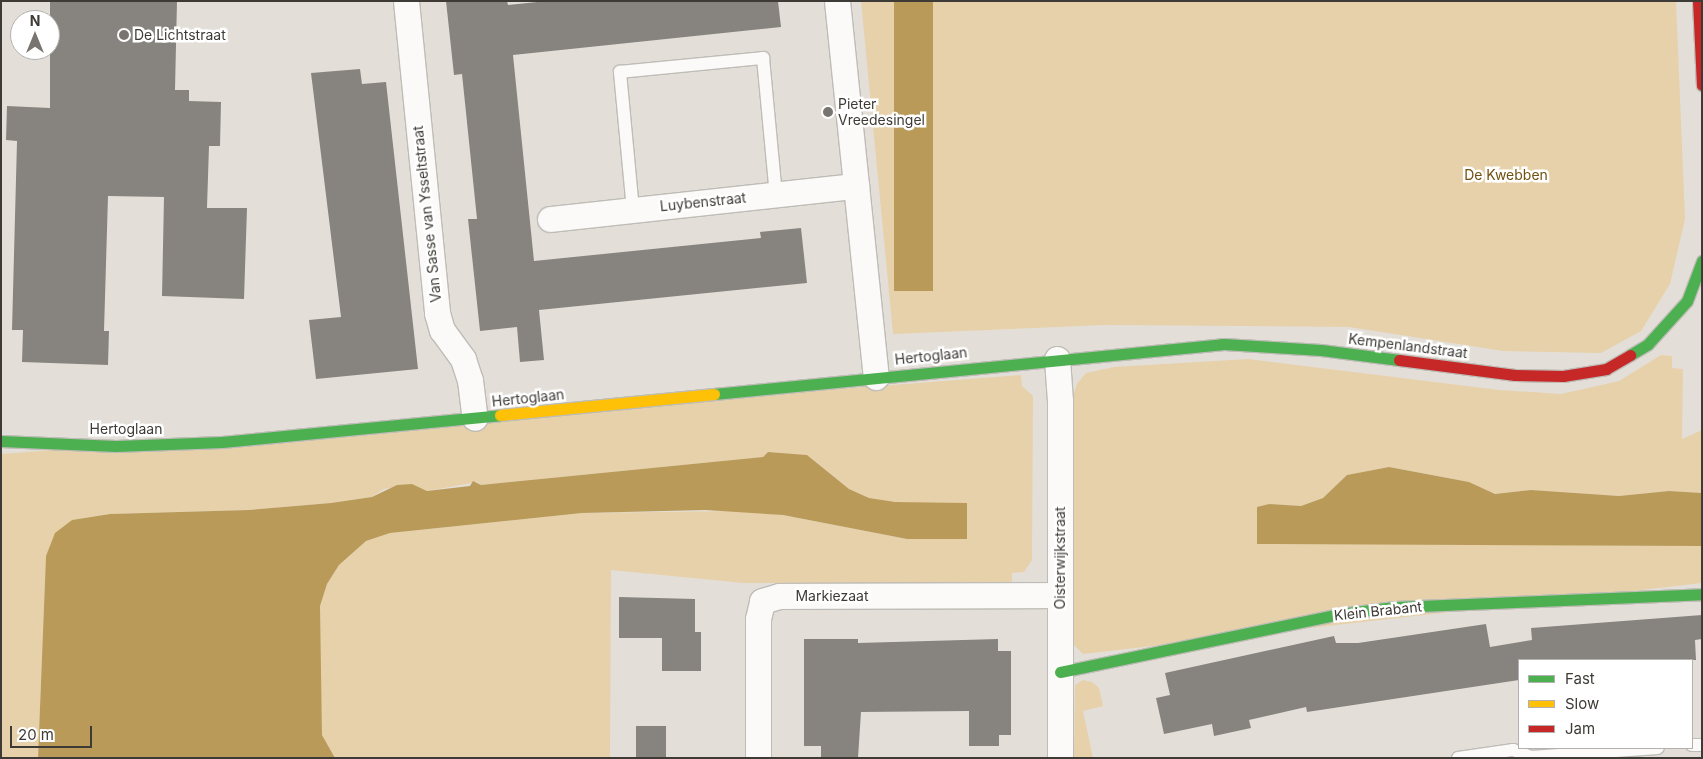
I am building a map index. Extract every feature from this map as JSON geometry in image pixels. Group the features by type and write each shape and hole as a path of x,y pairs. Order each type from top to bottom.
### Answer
{"street":[{"name":"Van Sasse van Ysseltstraat","path":"406,1 437,313 442,330 463,359 470,380 475,418"},
{"path":"837,1 876,377"},
{"path":"1698,1 1702,84"},
{"name":"Luybenstraat","path":"550,218 856,186"},
{"name":"Kempenlandstraat","path":"1057,359 1224,344 1321,350 1515,375 1563,376 1606,369 1648,344 1687,301 1702,261"},
{"name":"Hertoglaan","path":"1,441 116,446 222,442 1057,359"},
{"name":"Oisterwijkstraat","path":"1057,359 1060,401 1060,758"},
{"name":"Klein Brabant","path":"1060,672 1339,614 1395,606 1702,594"},
{"name":"Markiezaat","path":"758,758 758,619 762,600 780,596 1060,595"}],"lane":[{"path":"633,210 620,72 763,58 776,195"},
{"path":"1458,758 1513,750 1530,757 1644,749"}],"green space":[{"name":"De Kwebben","path":"861,1 1676,1 1685,219 1670,284 1641,331 1601,353 1503,351 1349,327 1106,325 893,334"},
{"path":"1661,355 1672,356 1672,368 1683,369 1682,439 1702,430 1702,493 1669,491 1619,496 1531,490 1495,494 1469,482 1389,467 1347,475 1323,498 1301,506 1269,504 1258,507 1257,543 1702,546 1702,583 1083,654 1074,645 1074,393 1077,384 1086,373 1114,367 1248,359 1499,390 1561,394 1619,381"},
{"path":"1021,375 1022,386 1033,396 1032,560 1024,572 1012,573 1012,583 743,583 611,570 610,758 335,758 322,735 319,643 320,606 327,584 339,565 366,541 390,533 582,513 737,511 783,515 907,539 966,539 967,521 869,498 849,489 807,455 768,452 763,457 481,485 477,482 427,491 412,484 384,489 372,497 331,503 249,510 110,514 72,520 46,556 38,758 1,758 1,454"},
{"path":"1083,680 1092,682 1099,688 1103,706 1083,711 1093,758 1074,758 1075,685"}],"shaded area":[{"path":"894,1 933,1 933,291 894,291"},
{"path":"768,452 807,455 849,489 869,498 895,502 967,503 967,539 907,539 783,515 705,510 582,513 390,533 366,541 339,565 327,584 320,606 322,735 335,758 38,758 46,556 55,533 72,520 110,514 249,510 331,503 372,497 397,485 412,484 427,491 470,486 473,481 481,485 763,457"},
{"path":"1389,467 1469,482 1495,494 1531,490 1619,496 1669,491 1702,493 1702,546 1257,544 1257,507 1269,504 1301,506 1323,498 1347,475"}],"building":[{"path":"50,1 177,1 175,90 189,90 189,101 221,102 220,146 209,146 207,208 247,208 244,299 162,296 164,197 108,196 104,331 109,331 108,365 22,362 23,330 12,330 17,141 6,140 7,106 50,108 50,60 60,60 60,10 50,10"},
{"path":"446,1 507,1 508,5 547,1 778,1 781,27 513,55 534,261 761,238 760,232 801,228 807,283 539,310 544,360 520,362 517,327 480,331 468,219 477,219 462,74 454,75"},
{"path":"360,69 362,84 386,82 418,369 316,379 309,320 341,317 311,73"},
{"path":"619,597 695,599 695,632 701,632 701,671 662,671 662,638 619,638"},
{"path":"1702,615 1702,639 1695,640 1696,660 1518,659 1518,680 1307,712 1306,707 1249,720 1251,728 1214,736 1212,724 1164,734 1156,698 1170,695 1165,673 1334,636 1336,643 1358,643 1486,624 1490,647 1532,640 1531,628"},
{"path":"804,639 858,639 858,643 998,639 998,651 1011,651 1011,735 999,735 999,746 969,746 969,711 861,712 858,758 821,758 821,746 804,746"},
{"path":"636,726 666,726 666,758 636,758"}],"traffic: fast":[{"path":"1630,355 1648,344 1687,301 1702,261"},
{"path":"714,394 1224,344 1321,350 1399,360"},
{"path":"1,441 116,446 222,442 500,415"},
{"path":"1060,672 1339,614 1395,607 1702,594"}],"traffic: slow":[{"path":"500,415 714,394"}],"traffic: jam":[{"path":"1698,1 1702,85"},
{"path":"1399,360 1515,375 1563,376 1606,369 1630,355"}],"place":[{"name":"De Lichtstraat","path":"124,35"},
{"name":"Pieter Vreedesingel","path":"828,112"}]}
